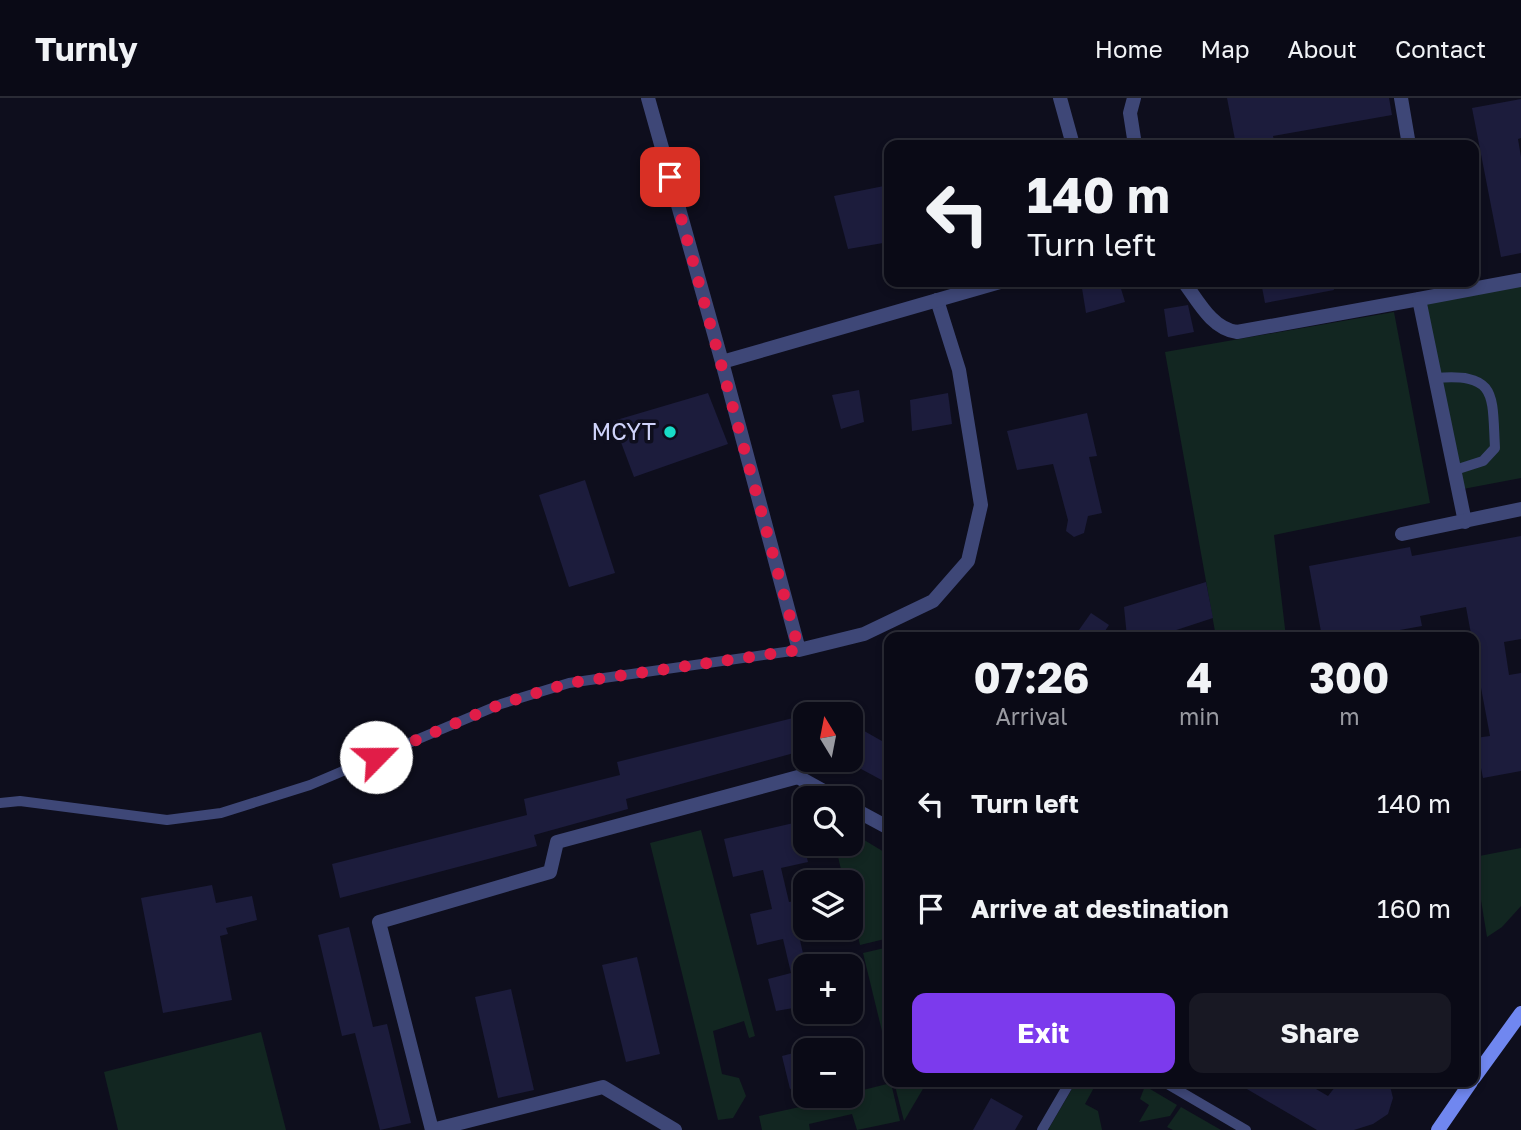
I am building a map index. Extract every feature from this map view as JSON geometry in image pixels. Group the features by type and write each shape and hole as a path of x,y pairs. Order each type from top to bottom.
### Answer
{"main road":[{"path":"1479,1068 1521,1013"},
{"path":"1438,1130 1465,1087"}],"street":[{"path":"648,98 799,650 864,635 933,601 968,561 981,505 959,370 937,300"},
{"path":"1060,98 1072,140"},
{"path":"1134,98 1130,113 1134,140"},
{"path":"1401,98 1408,140"},
{"path":"1479,284 1521,280"},
{"path":"722,362 982,287"},
{"path":"1188,287 1210,316 1226,331 1237,332 1419,299 1440,288"},
{"path":"1419,299 1465,522"},
{"path":"1402,534 1521,509"},
{"path":"675,1130 603,1087 432,1130 379,922 550,872 557,842 799,777 814,786"},
{"path":"863,814 884,825"}],"lane":[{"path":"1436,378 1474,378 1482,382 1490,397 1495,448 1483,461 1455,470"},
{"path":"0,803 20,801 167,820 221,813 310,785 501,704 569,683 799,650"},
{"path":"1042,1130 1067,1087"},
{"path":"1173,1087 1246,1130"}],"green space":[{"path":"1521,284 1521,478 1463,489 1426,302"},
{"path":"1394,312 1430,503 1274,535 1285,632 1215,632 1165,352"},
{"path":"701,830 755,1036 749,1038 744,1021 713,1031 722,1074 739,1078 746,1096 733,1118 718,1120 650,843"},
{"path":"863,839 884,852 884,939 860,945 859,940 863,940 863,870 841,870 838,856 863,856"},
{"path":"1521,848 1521,906 1502,927 1487,937 1479,888 1479,856"},
{"path":"884,948 884,1039 863,953"},
{"path":"261,1032 286,1130 118,1130 104,1072"},
{"path":"884,1085 884,1087 892,1087 900,1121 857,1130 852,1114 809,1124 810,1130 762,1130 759,1116 795,1108 863,1108 863,1090"},
{"path":"895,1087 924,1087 904,1121"},
{"path":"1073,1087 1094,1087 1085,1104 1098,1111 1102,1130 1048,1130"},
{"path":"1147,1087 1177,1105 1170,1116 1139,1122 1149,1105 1140,1099"},
{"path":"1181,1107 1221,1130 1173,1130 1167,1127"}],"building":[{"path":"1227,98 1389,98 1392,115 1273,136 1274,140 1235,140"},
{"path":"1521,99 1521,138 1518,139 1521,157 1521,253 1501,257 1472,108"},
{"path":"884,186 884,243 848,249 834,196"},
{"path":"1082,287 1120,287 1125,302 1086,313"},
{"path":"1262,287 1334,287 1334,290 1265,303"},
{"path":"1188,305 1194,332 1168,337 1164,309"},
{"path":"859,390 864,422 841,429 832,395"},
{"name":"МСҮТ","path":"708,393 728,444 634,477 613,421"},
{"path":"948,393 952,424 912,431 910,400"},
{"path":"1087,413 1097,456 1089,457 1102,513 1088,516 1084,533 1074,537 1066,531 1068,520 1053,464 1017,470 1007,431"},
{"path":"585,480 615,573 569,587 539,495"},
{"path":"1521,536 1521,639 1504,642 1509,675 1521,673 1521,771 1483,778 1479,737 1490,736 1479,677 1479,632 1471,632 1466,607 1420,616 1422,626 1389,632 1321,632 1309,566 1410,547 1412,556"},
{"path":"1206,582 1213,618 1170,632 1126,632 1124,607"},
{"path":"1091,613 1109,625 1104,632 1078,632"},
{"path":"793,718 793,753 626,799 628,809 534,835 537,846 340,898 332,864 527,815 524,799 620,775 617,762"},
{"path":"863,730 884,742 884,781 863,770"},
{"path":"793,823 793,856 806,856 808,862 781,868 789,902 793,901 793,940 800,940 803,954 793,954 793,1008 776,1011 768,979 791,973 783,939 757,945 750,914 772,909 763,870 733,877 724,839"},
{"path":"212,885 216,903 252,896 257,920 226,928 228,934 220,936 232,1000 163,1013 141,898"},
{"path":"349,927 373,1027 387,1024 411,1123 380,1130 355,1033 342,1036 318,935"},
{"path":"637,957 660,1054 626,1062 602,965"},
{"path":"511,989 534,1090 498,1098 475,997"},
{"path":"793,1053 793,1088 790,1089 782,1056"},
{"path":"1244,1087 1313,1087 1328,1096 1335,1087 1390,1087 1393,1098 1388,1114 1373,1124 1354,1130 1317,1130"},
{"path":"991,1098 1023,1116 1015,1130 973,1130"}],"place":[{"name":"МСҮТ","path":"670,432"}],"route":[{"path":"376,757 501,704 569,683 799,650 670,177"}]}
